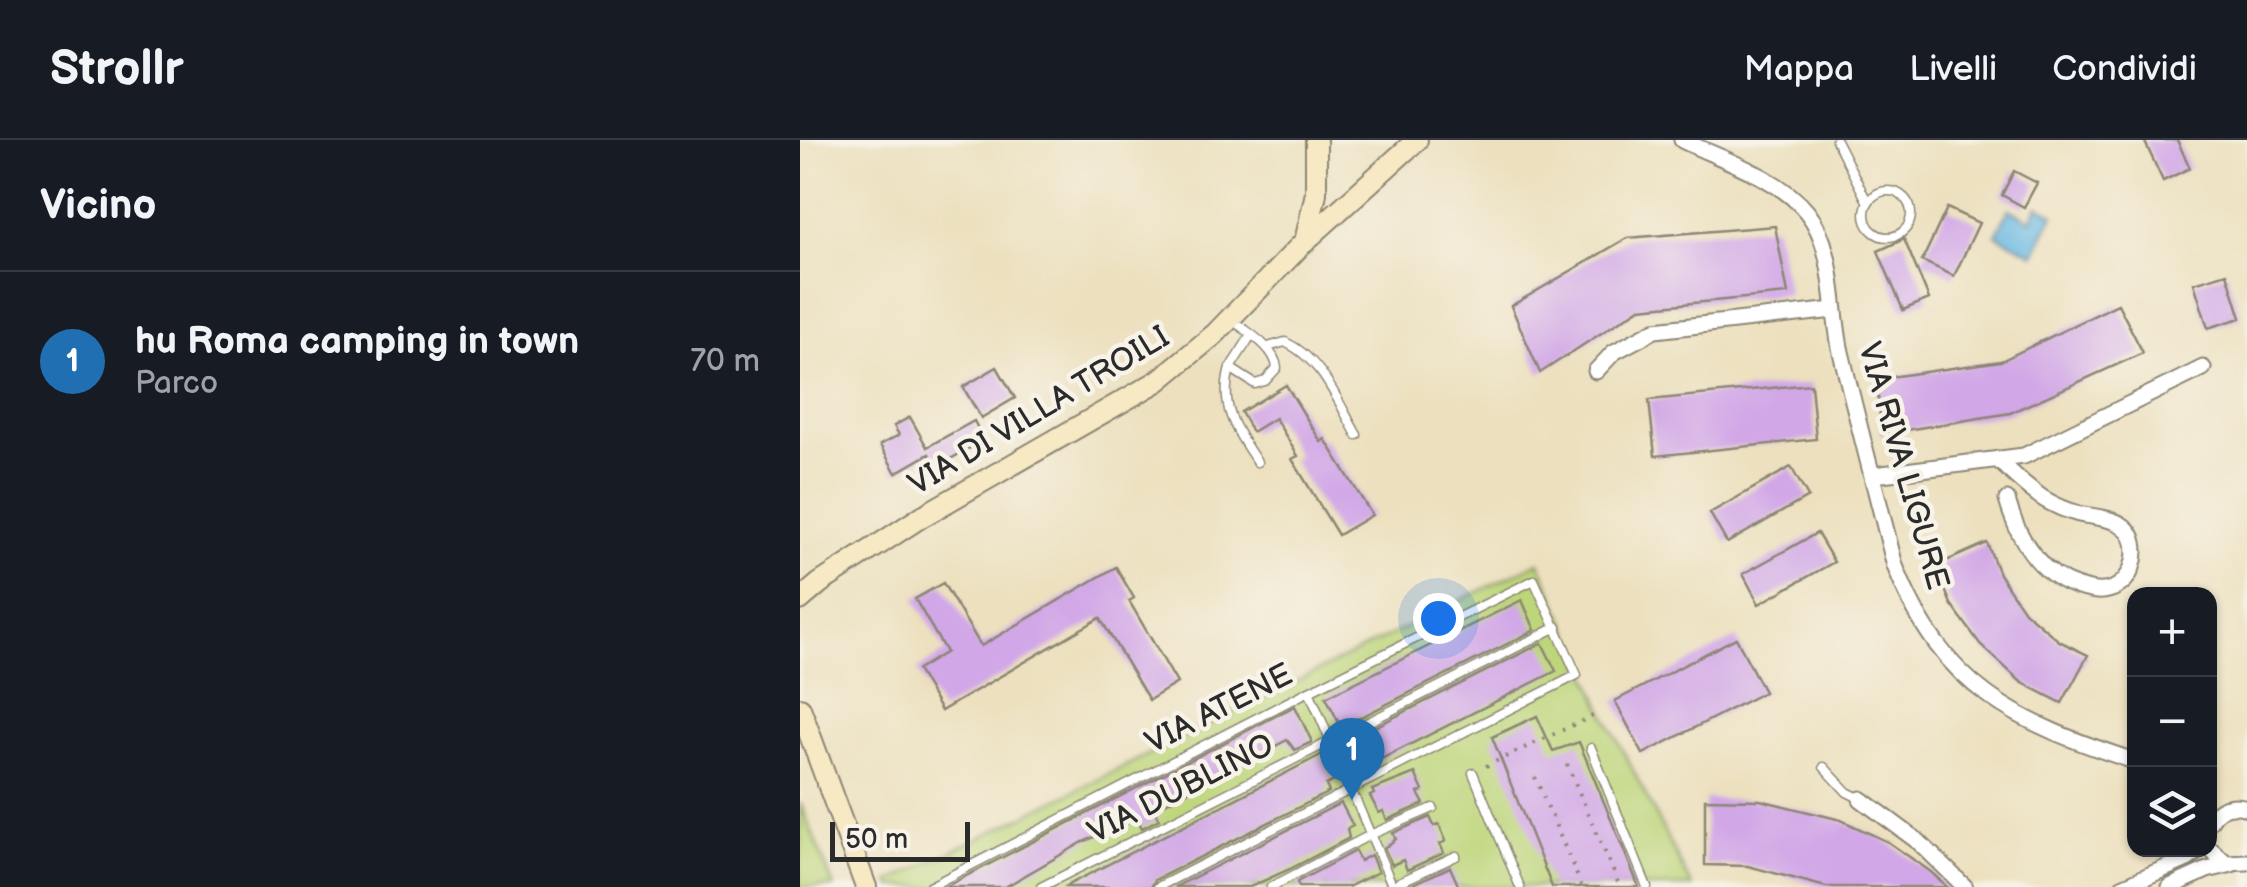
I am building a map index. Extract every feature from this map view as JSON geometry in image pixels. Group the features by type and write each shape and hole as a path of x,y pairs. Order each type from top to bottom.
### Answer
{"street":[{"name":"VIA DI VILLA TROILI","path":"800,600 920,517 1138,394 1198,350 1304,242 1316,193 1316,140"},
{"path":"1304,242 1416,140"},
{"name":"VIA RIVA LIGURE","path":"1682,140 1780,188 1809,214 1820,238 1840,348 1896,566 1919,620 1946,656 1986,695 2021,718 2127,758"},
{"path":"1596,371 1614,352 1655,330 1834,310"},
{"path":"1874,475 2024,456 2202,368"},
{"path":"1997,459 2044,499 2074,513 2112,518 2126,526 2135,542 2135,559 2126,579 2112,590 2097,592 2058,580 2039,564 2014,526 2007,500"},
{"path":"800,708 866,887"},
{"path":"1854,796 1919,842 1965,887"},
{"path":"2217,808 2247,808"},
{"path":"2122,887 2190,857"},
{"path":"2170,887 2207,870 2239,863"}],"lane":[{"path":"1836,140 1868,201 1864,217 1871,232 1886,238 1902,234 1912,220 1910,203 1898,192 1881,191 1868,201"},
{"path":"1230,368 1254,384 1265,382 1277,368 1276,358 1268,348 1231,319"},
{"path":"1250,337 1230,368 1225,402 1230,422 1256,462"},
{"path":"1268,348 1285,342 1303,350 1316,364 1357,435"},
{"name":"VIA ATENE","path":"928,886 1534,580 1556,627"},
{"path":"1158,887 1577,675 1556,627"},
{"name":"VIA DUBLINO","path":"1042,887 1556,627"},
{"path":"1309,692 1391,886 1456,856"},
{"path":"1591,748 1647,887"},
{"path":"1824,767 1854,796"},
{"path":"1473,772 1520,887"},
{"path":"1271,887 1370,835 1433,808"}],"path":[{"path":"1473,772 1599,713"},
{"path":"1567,764 1620,887"},
{"path":"1535,777 1582,887"}],"green space":[{"path":"1539,562 1607,719 1692,887 892,887 890,882"},
{"path":"800,803 834,887 800,887"}],"water":[{"path":"2038,206 2054,214 2034,254 1996,235 2009,209 2031,220"}],"building":[{"path":"2144,140 2177,140 2190,168 2163,181"},
{"path":"2014,171 2037,183 2024,207 2002,195"},
{"path":"1947,208 1979,223 1954,276 1922,261"},
{"path":"1775,226 1788,294 1640,308 1540,373 1511,306 1627,238"},
{"path":"1904,239 1929,299 1903,310 1878,251"},
{"path":"2227,273 2241,318 2208,328 2194,283"},
{"path":"2118,304 2143,353 2010,413 1882,434 1876,379 2001,361"},
{"path":"997,367 1015,398 981,418 963,387"},
{"path":"1811,384 1816,439 1655,456 1649,400"},
{"path":"1286,385 1372,515 1338,535 1292,459 1298,456 1275,418 1252,432 1241,412"},
{"path":"910,417 927,447 974,421 984,440 936,467 929,454 896,473 880,445 899,435 894,426"},
{"path":"1791,467 1808,497 1727,543 1710,513"},
{"path":"1817,533 1834,562 1759,604 1743,574"},
{"path":"1987,543 1999,574 2024,611 2059,641 2088,655 2062,703 2021,682 1980,644 1951,604 1935,566"},
{"path":"1116,567 1134,598 1129,601 1177,683 1149,700 1100,618 941,711 917,670 946,652 915,599 943,583 981,646"},
{"path":"1522,600 1535,630 1341,727 1326,697"},
{"path":"1736,638 1764,692 1643,754 1615,701"},
{"path":"1542,643 1556,671 1361,769 1347,741"},
{"path":"1295,706 1312,742 1295,750 1287,740 1154,809 1159,819 1142,828 1137,818 1083,842 1005,887 945,887"},
{"path":"1537,716 1553,751 1579,742 1639,887 1552,887 1492,737"},
{"path":"1321,755 1334,781 1326,785 1329,792 1155,880 1151,887 1064,887"},
{"path":"1415,773 1424,804 1387,820 1370,796 1374,794 1372,790"},
{"path":"1705,799 1760,800 1841,820 1888,842 1947,887 1826,887 1748,866 1705,865"},
{"path":"1341,803 1353,826 1347,829 1349,838 1290,869 1250,887 1175,887"},
{"path":"1430,817 1434,826 1439,824 1446,841 1440,844 1444,853 1407,870 1403,860 1392,865 1384,848 1396,839 1393,833"},
{"path":"1355,851 1360,861 1371,855 1378,872 1348,887 1299,887 1297,882"},
{"path":"1450,867 1459,887 1414,887 1413,884"}],"place":[{"name":"hu Roma camping in town","path":"1352,800"}]}
